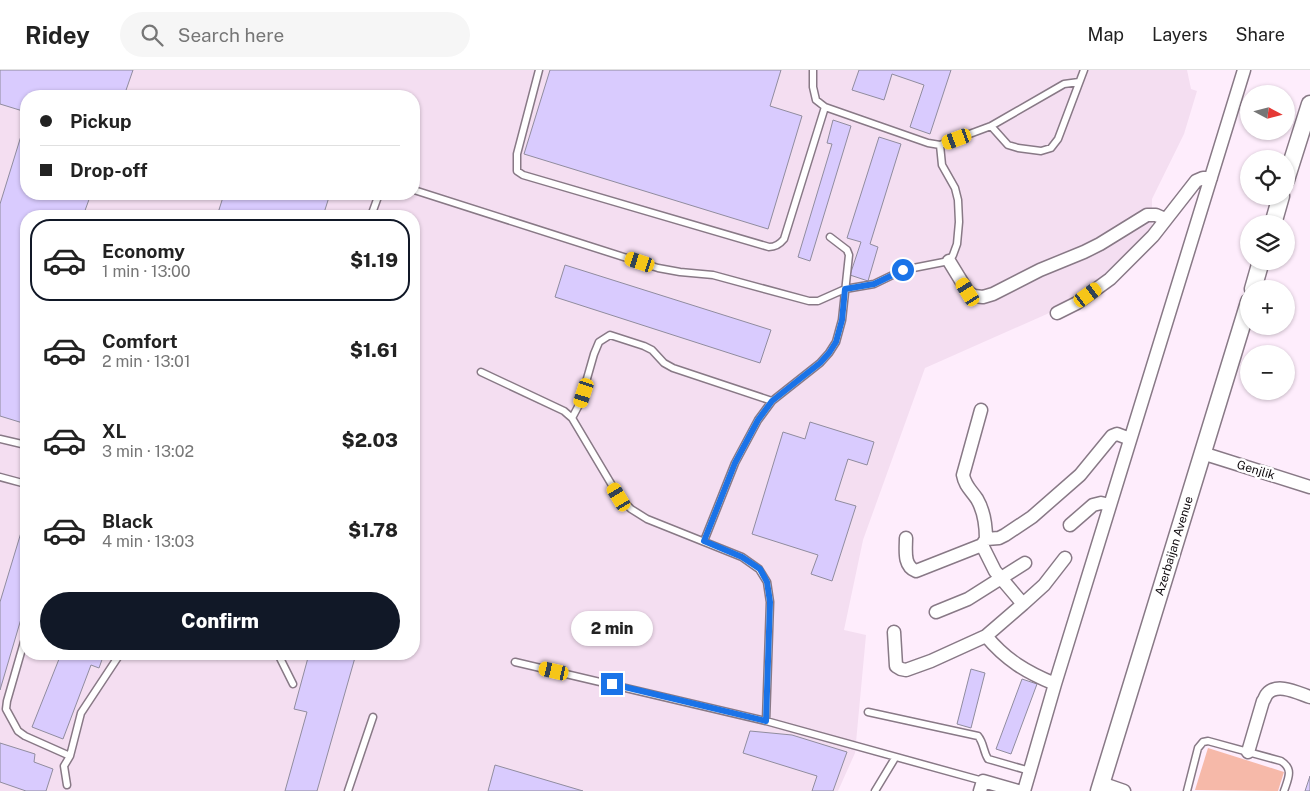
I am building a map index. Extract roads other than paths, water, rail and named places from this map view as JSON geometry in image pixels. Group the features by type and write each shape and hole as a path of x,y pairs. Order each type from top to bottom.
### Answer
{"street":[{"path":"1024,791 1055,684 1244,70"},
{"path":"1295,152 1310,104"},
{"path":"1057,313 1076,304 1110,279 1153,236 1196,181 1203,178 1211,178"},
{"path":"949,261 968,292 974,296 983,297 1100,244 1147,214 1156,215 1165,220"},
{"name":"Azerbaijan Avenue","path":"1100,787 1240,331"},
{"path":"981,410 962,474 965,483 978,500 985,520 984,542 995,571 1023,604"},
{"path":"906,538 907,564 916,571 984,542 999,538 1032,517 1080,475 1112,436 1117,434 1130,439"},
{"name":"Genjlik","path":"1202,453 1310,487"},
{"path":"1070,525 1093,505 1101,503 1110,505"},
{"path":"894,632 896,666 906,670 931,661 986,636 1044,585 1065,558"},
{"path":"936,612 968,599 1025,563"},
{"path":"986,636 992,644 1023,669 1055,684"},
{"path":"1248,752 1267,693 1274,689 1282,688 1310,697"},
{"path":"982,786 1018,791"},
{"path":"1100,787 1124,791"}],"lane":[{"path":"538,70 518,154 516,171 523,175 768,247 774,247 784,238 825,107"},
{"path":"813,70 813,87 816,100 825,107 928,143 940,145 990,126 1064,84 1079,82"},
{"path":"990,126 1008,145 1041,151 1051,148 1058,139 1084,70"},
{"path":"420,192 668,271 713,274 809,301 818,301 845,289 874,284 903,270 949,261 957,244 958,200 955,188 942,165 940,145"},
{"path":"704,541 735,463 758,420 772,401 820,363 836,342 841,329 849,255 847,250 830,237"},
{"path":"572,418 580,403 599,342 610,335 652,350 664,363 673,368 772,401"},
{"path":"481,372 564,411 572,418 619,497 631,509 647,518 742,557 760,569 767,582 770,602 766,721"},
{"path":"0,439 20,443"},
{"path":"0,477 20,482"},
{"path":"20,656 6,710 18,732 70,756"},
{"path":"67,785 64,766 70,756 81,713 116,660"},
{"path":"281,660 292,684"},
{"path":"516,662 766,721 895,758 982,786"},
{"path":"868,712 978,736 982,741 988,759 1030,771"},
{"path":"348,791 373,717"},
{"path":"1187,791 1198,748 1203,742 1208,741 1286,764 1289,768 1289,774 1284,791"},
{"path":"874,791 895,758"}]}
